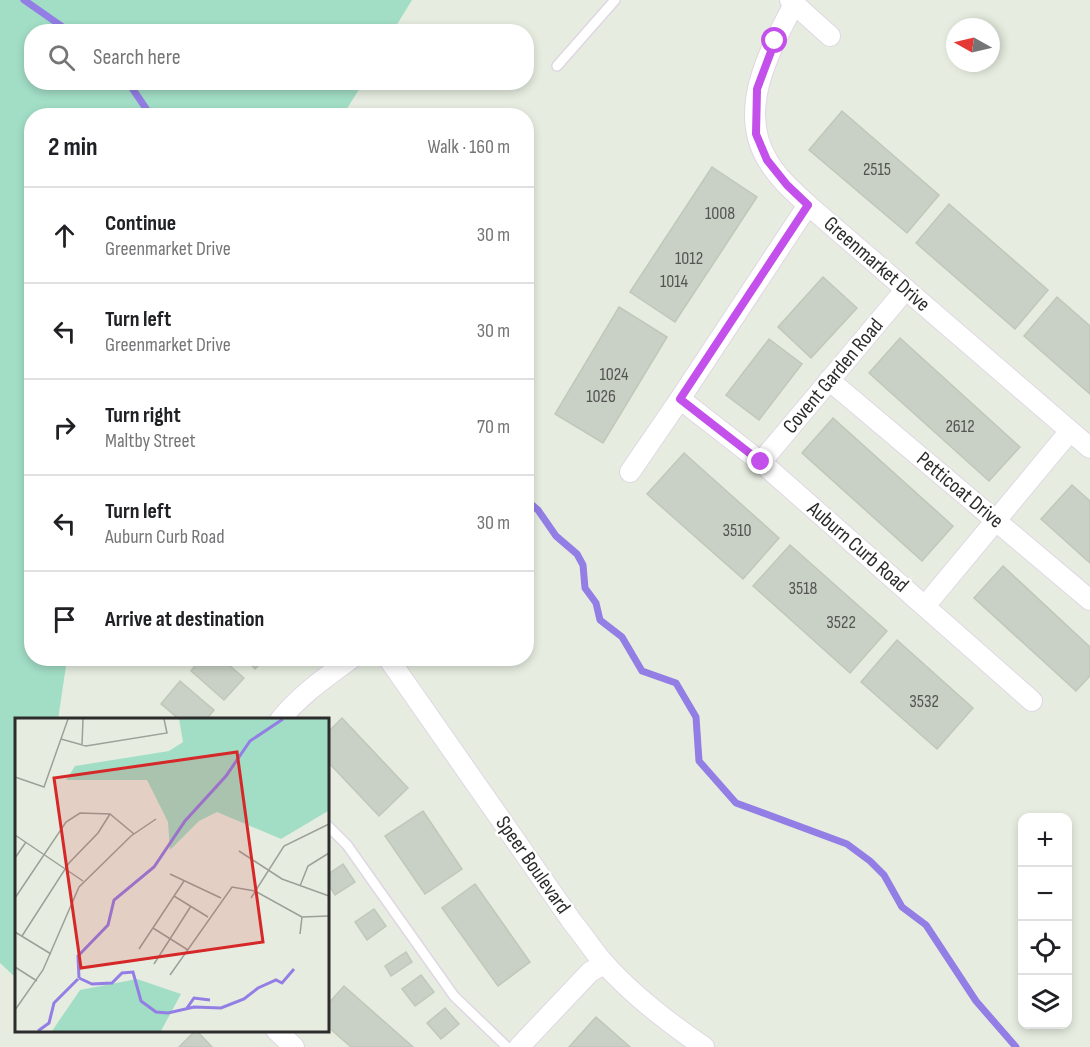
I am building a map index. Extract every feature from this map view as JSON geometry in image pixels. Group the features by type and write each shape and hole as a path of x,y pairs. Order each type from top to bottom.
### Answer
{"street":[{"path":"794,1 830,36"},
{"name":"Greenmarket Drive","path":"794,1 775,41 757,89 756,134 767,160 787,185 808,205 1090,448"},
{"path":"630,472 808,205"},
{"name":"Covent Garden Road","path":"761,462 906,289"},
{"name":"Petticoat Drive","path":"829,380 1090,600"},
{"name":"Auburn Curb Road","path":"680,399 761,462 1032,701"},
{"path":"925,606 1070,431"},
{"path":"282,718 323,678 340,666"},
{"name":"Speer Boulevard","path":"394,666 604,963 671,1025 704,1047"},
{"path":"519,1047 590,972 604,963"},
{"path":"278,1032 294,1047"}],"lane":[{"path":"557,66 615,0"},
{"path":"328,826 347,845 454,996 507,1047"}],"green space":[{"path":"0,0 412,0 397,24 24,24 24,90 359,90 347,108 24,108 24,666 66,666 58,718 15,718 15,977 0,963"}],"building":[{"path":"842,111 939,195 907,233 809,150"},
{"path":"712,167 757,197 675,322 630,292"},
{"path":"949,204 1048,290 1015,329 916,243"},
{"path":"823,277 857,308 811,358 778,327"},
{"path":"1057,297 1090,326 1090,394 1024,336"},
{"path":"619,307 667,337 603,443 555,414"},
{"path":"900,338 1020,447 989,481 869,373"},
{"path":"769,339 802,364 759,420 726,395"},
{"path":"833,418 953,526 922,561 802,453"},
{"path":"684,453 779,538 743,579 647,494"},
{"path":"1072,485 1090,501 1090,563 1041,519"},
{"path":"790,545 887,631 850,673 753,586"},
{"path":"1003,566 1090,647 1090,676 1076,691 974,598"},
{"path":"897,640 973,708 937,749 861,682"},
{"path":"195,666 230,666 244,678 224,700 191,671"},
{"path":"180,681 214,710 208,718 178,718 161,704"},
{"path":"342,718 408,788 379,816 328,762 328,732"},
{"path":"423,811 462,869 425,894 385,836"},
{"path":"343,864 355,882 335,895 328,884 328,874"},
{"path":"475,884 530,962 498,986 442,908"},
{"path":"374,909 386,926 367,940 355,922"},
{"path":"406,952 412,962 391,976 385,966"},
{"path":"421,975 434,992 415,1006 402,989"},
{"path":"344,986 413,1047 351,1047 328,1027 328,1004"},
{"path":"445,1008 459,1024 441,1039 427,1023"},
{"path":"596,1017 630,1047 569,1047"},
{"path":"194,1032 198,1032 212,1047 179,1047"}],"waterway":[{"path":"24,0 58,24"},
{"path":"133,90 146,108"},
{"path":"534,507 556,536 577,554 583,565 585,588 596,603 600,620 622,637 642,671 676,683 696,717 699,761 736,803 847,844 870,861 884,875 902,907 926,925 976,1001 1016,1047"}],"route":[{"path":"761,462 680,399 808,205 787,185 767,160 756,134 757,89 775,41"}]}
